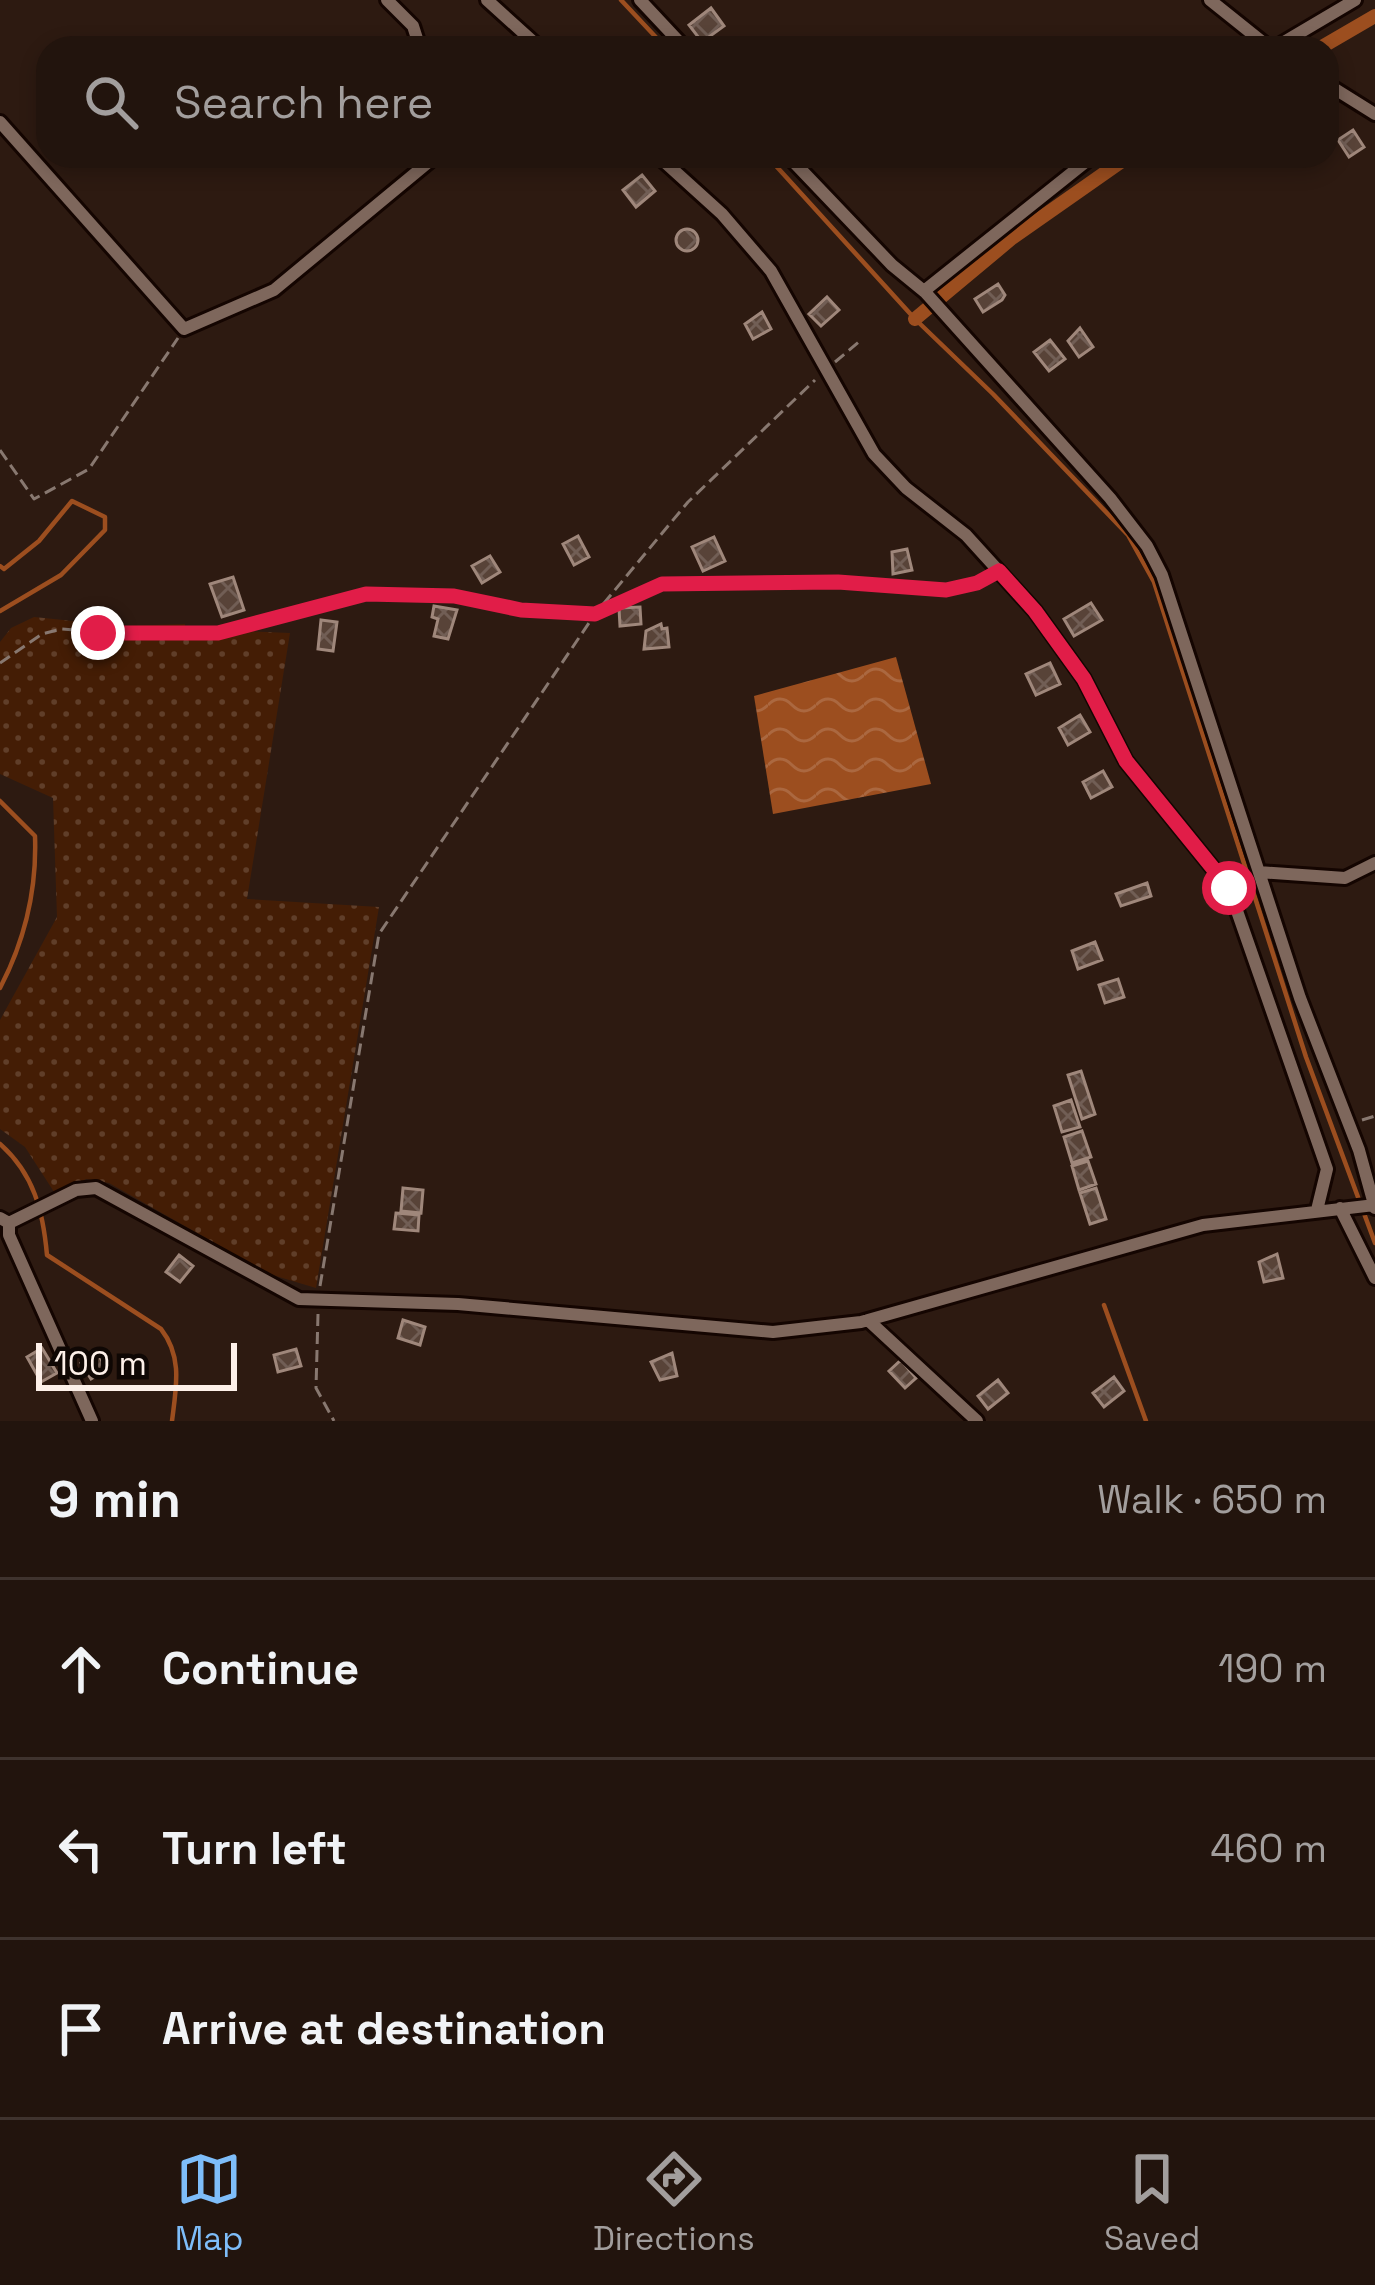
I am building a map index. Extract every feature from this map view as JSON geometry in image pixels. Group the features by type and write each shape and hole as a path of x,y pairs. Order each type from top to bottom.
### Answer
{"street":[{"path":"387,0 413,26 416,36"},
{"path":"487,0 527,36"},
{"path":"640,0 674,36"},
{"path":"1210,0 1256,36"},
{"path":"1293,36 1355,0"},
{"path":"1339,92 1375,114"},
{"path":"0,122 36,162"},
{"path":"41,168 184,329 274,290 421,168"},
{"path":"671,168 722,214 771,271 874,454 906,488 966,535 1035,611 1084,679 1126,761 1229,888 1327,1169 1317,1210"},
{"path":"799,168 892,266 924,292 1110,498 1147,546 1162,575 1300,998 1358,1150 1375,1278"},
{"path":"924,292 1078,168"},
{"path":"1259,872 1346,878 1375,863"},
{"path":"92,1421 4,1221 25,1218 76,1190 96,1188 299,1299 458,1304 773,1331 868,1320 1203,1226 1364,1206"},
{"path":"868,1320 977,1421"}],"path":[{"path":"0,450 34,499 89,469 184,329"},
{"path":"334,1421 316,1388 319,1298 379,934 595,614 688,502 860,341"},
{"path":"0,663 42,634 61,629 145,636 218,633 366,594 454,596 521,610 595,614 662,584 838,582 946,590 977,583 999,571"}],"shaded area":[{"path":"34,617 122,626 185,624 185,640 244,631 290,633 247,899 379,907 316,1288 269,1274 109,1183 86,1179 56,1195 25,1147 0,1129 0,1020 57,917 53,798 0,774 0,642 11,628"}],"water":[{"path":"896,657 931,784 773,814 754,696"}],"building":[{"path":"711,8 724,26 710,36 697,36 689,25"},
{"path":"1353,130 1364,147 1349,157 1339,139"},
{"path":"642,175 655,191 636,207 623,190"},
{"path":"687,229 698,240 687,251 676,240"},
{"path":"998,284 1005,295 983,312 975,299"},
{"path":"827,297 839,310 821,326 809,314"},
{"path":"762,312 771,329 753,339 745,324"},
{"path":"1080,328 1093,347 1079,357 1068,341"},
{"path":"1050,340 1065,359 1049,371 1034,352"},
{"path":"578,536 589,557 574,565 563,544"},
{"path":"714,537 725,561 703,571 692,547"},
{"path":"907,549 912,570 893,574 892,552"},
{"path":"490,556 500,572 482,583 472,566"},
{"path":"233,577 244,610 222,617 210,584"},
{"path":"1091,603 1102,620 1074,636 1064,619"},
{"path":"434,606 457,610 448,639 434,636 438,619 432,617"},
{"path":"640,607 641,624 620,626 619,608"},
{"path":"321,620 337,622 333,651 318,649"},
{"path":"661,624 662,629 667,628 669,647 644,649 646,631"},
{"path":"1050,663 1060,684 1036,695 1026,674"},
{"path":"1080,715 1090,732 1068,745 1059,728"},
{"path":"1103,771 1112,787 1091,798 1083,782"},
{"path":"1147,883 1151,896 1121,906 1116,894"},
{"path":"1095,942 1102,960 1078,969 1072,951"},
{"path":"1118,979 1124,997 1105,1003 1099,985"},
{"path":"1081,1071 1095,1114 1082,1119 1068,1075"},
{"path":"1071,1100 1080,1127 1062,1132 1054,1106"},
{"path":"1082,1131 1091,1157 1072,1163 1064,1137"},
{"path":"1088,1161 1096,1184 1079,1190 1072,1166"},
{"path":"403,1188 423,1190 421,1213 401,1211"},
{"path":"1096,1188 1106,1219 1090,1224 1080,1193"},
{"path":"396,1213 419,1215 418,1231 394,1229"},
{"path":"1277,1254 1283,1278 1264,1282 1259,1262"},
{"path":"179,1255 193,1266 180,1282 166,1272"},
{"path":"403,1320 425,1327 420,1345 398,1338"},
{"path":"42,1348 57,1373 41,1382 27,1357"},
{"path":"296,1349 301,1366 278,1372 274,1355"},
{"path":"97,1353 107,1369 91,1379 81,1363"},
{"path":"672,1353 677,1376 660,1380 651,1362"},
{"path":"901,1360 916,1378 905,1388 889,1371"},
{"path":"1114,1377 1124,1391 1104,1407 1093,1393"},
{"path":"998,1380 1008,1393 988,1409 978,1396"}],"waterway":[{"path":"621,0 655,36"},
{"path":"1339,37 1375,16"},
{"path":"778,168 915,319 1128,535 1154,582 1306,1057 1375,1243"},
{"path":"915,319 1012,238 1112,168"},
{"path":"0,566 4,569 39,541 72,501 105,517 105,530 61,575 0,611"},
{"path":"0,801 35,836 28,915 0,988"},
{"path":"0,1144 35,1194 47,1255 161,1329 168,1340 176,1373 172,1421"},
{"path":"1104,1305 1146,1421"}],"route":[{"path":"98,633 218,633 366,594 454,596 521,610 595,614 662,584 838,582 946,590 977,583 999,571 1084,679 1126,761 1229,888"}]}
